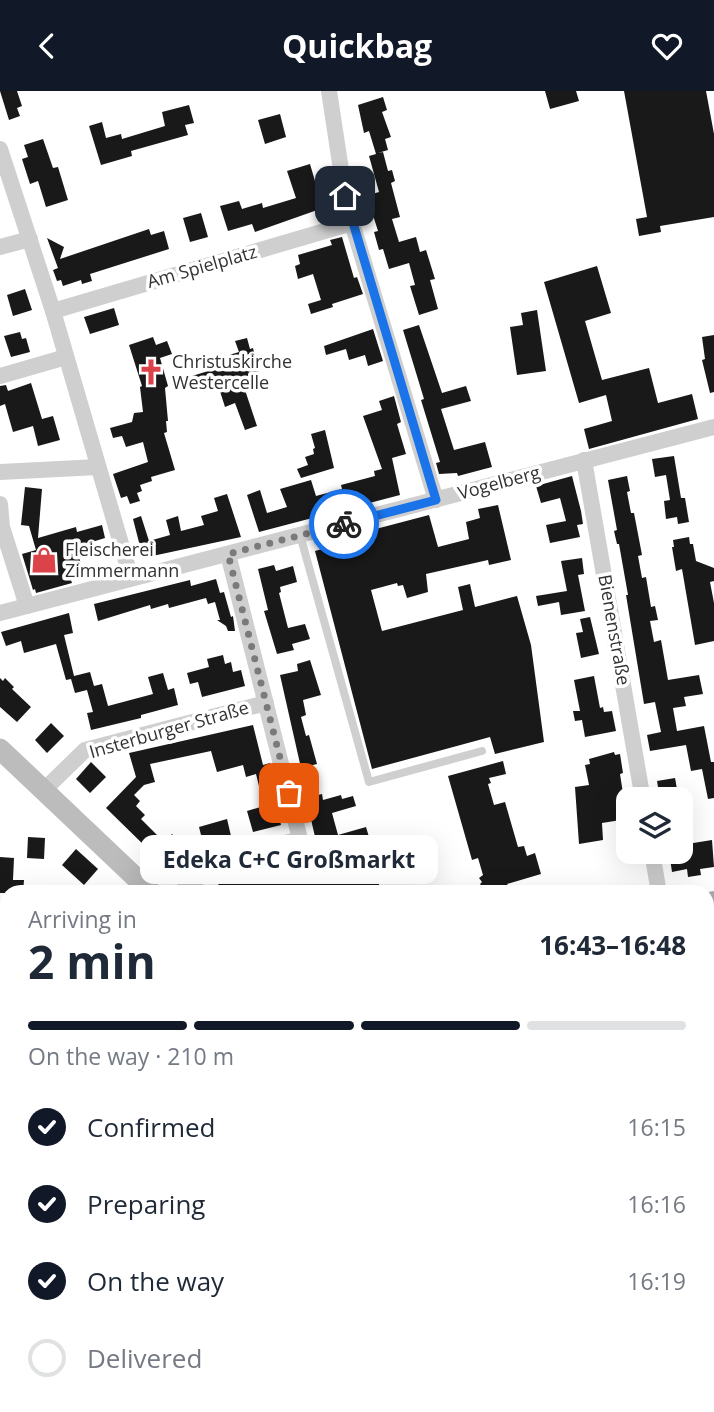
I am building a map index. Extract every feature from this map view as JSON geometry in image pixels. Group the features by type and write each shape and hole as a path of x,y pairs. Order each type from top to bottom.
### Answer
{"street":[{"path":"330,91 345,196 436,500"},
{"path":"0,149 53,311 131,578"},
{"name":"Am Spielplatz","path":"53,311 352,223"},
{"path":"0,247 30,239"},
{"path":"0,376 66,357"},
{"name":"Vogelberg","path":"0,613 714,427"},
{"name":"Bienenstraße","path":"584,460 641,787"},
{"path":"0,472 98,467"},
{"path":"0,504 2,527 27,606"},
{"path":"198,885 219,861 300,839 228,554"},
{"name":"Insterburger Straße","path":"44,790 85,750 266,703"},
{"path":"0,749 144,885"},
{"path":"654,864 658,885"}],"lane":[{"path":"300,535 369,782 482,751"}],"building":[{"path":"0,91 17,91 22,106 17,108 20,116 9,120"},
{"path":"545,91 576,91 579,101 550,109"},
{"path":"624,91 706,91 714,134 714,217 660,226 661,232 639,236 636,219 647,217"},
{"path":"383,97 387,110 382,112 391,137 385,139 388,150 378,153 383,152 388,171 392,170 395,181 391,183 400,217 392,219 399,242 416,237 420,252 426,250 435,279 430,280 438,309 419,315 410,286 415,285 409,263 389,269 383,249 379,250 374,232 378,231 372,212 366,213 362,197 379,192 369,156 376,154 369,131 364,133 358,105"},
{"path":"189,105 194,123 185,125 188,135 131,151 132,156 101,165 89,126 102,122 106,138 121,134 122,139 165,126 162,112"},
{"path":"280,114 286,137 265,144 258,120"},
{"path":"43,139 53,168 58,167 68,200 46,207 38,181 30,184 22,159 28,157 24,145"},
{"path":"310,164 323,208 255,232 252,224 228,231 220,206 239,201 242,209 262,203 263,208 296,198 287,171"},
{"path":"201,213 208,237 190,242 183,218"},
{"path":"149,229 151,235 164,231 169,249 90,274 92,281 82,284 81,280 63,286 61,280 57,281 53,270 58,268 47,238 64,247 60,259"},
{"path":"342,237 354,278 357,277 363,294 311,314 308,304 321,300 313,274 298,279 295,266 300,264 298,255 332,245 330,240"},
{"path":"597,266 611,313 585,321 602,380 649,368 658,403 692,394 698,419 589,449 584,429 612,421 606,395 579,403 544,282"},
{"path":"25,289 32,310 13,316 7,295"},
{"path":"114,308 119,325 90,334 84,317"},
{"path":"537,310 546,371 517,375 510,327 523,325 521,313"},
{"path":"419,325 442,393 466,386 471,401 441,409 454,450 485,442 492,467 458,476 457,473 439,474 436,463 440,462 403,330"},
{"path":"373,329 383,361 368,366 365,355 349,360 346,349 326,355 324,346"},
{"path":"20,332 22,339 26,338 30,352 11,357 4,336"},
{"path":"714,335 714,392 710,393 702,360 705,359 702,337"},
{"path":"153,337 156,345 167,341 172,354 160,358 168,386 165,388 168,421 167,432 164,433 175,470 151,477 152,481 140,485 142,491 137,493 140,501 130,504 127,496 121,498 113,474 148,462 143,442 126,447 122,436 113,438 110,428 132,422 134,413 143,412 142,386 129,345"},
{"path":"247,338 250,349 253,348 261,382 244,387 257,426 245,430 235,403 225,407 218,385 197,392 192,376 218,368 216,359 239,352 235,341"},
{"path":"31,383 42,419 53,416 60,440 38,446 33,426 13,432 5,404 0,406 0,386 6,385 8,391"},
{"path":"394,396 401,422 397,424 406,454 392,458 400,495 259,532 247,495 260,490 267,513 287,507 280,489 311,480 316,496 342,489 341,485 375,476 374,471 382,469 363,416 382,410 379,401"},
{"path":"325,430 334,468 301,478 297,469 308,465 305,457 314,454 311,434"},
{"path":"674,456 681,498 685,498 689,522 678,524 677,517 666,519 664,501 670,500 666,475 655,477 652,459"},
{"path":"572,476 583,524 577,525 580,537 550,543 546,525 566,521 560,498 541,503 536,486"},
{"path":"627,476 630,491 627,492 642,555 638,556 642,578 646,577 651,607 655,606 658,620 650,621 654,642 661,640 668,680 699,675 703,694 684,697 686,706 673,708 677,731 704,726 711,762 714,762 714,798 708,799 702,769 691,771 686,745 650,751 647,735 661,732 655,702 644,704 628,595 619,544 614,531 617,530 608,480"},
{"name":"Fleischerei Zimmermann","path":"25,487 42,489 38,538 76,527 77,532 102,525 105,538 92,542 93,547 77,551 83,571 69,574 72,583 36,593 35,589 33,590 22,554 36,550 29,526 21,525"},
{"path":"227,494 241,537 143,558 133,519 141,516 149,541 170,535 166,520 178,516 181,531 204,525 201,516 218,511 214,498"},
{"path":"498,505 511,560 489,565 488,560 426,574 428,592 407,598 403,585 398,586 397,583 371,590 382,631 463,610 458,587 470,584 475,607 517,596 531,645 544,742 495,754 490,737 372,769 315,551 374,534 372,530 429,515 438,547 469,539 466,522 480,518 478,509"},
{"path":"689,537 696,561 714,568 714,581 710,582 714,603 714,641 695,645 682,569 676,571 672,547 673,540"},
{"path":"582,558 584,574 578,575 585,611 561,615 559,602 538,606 536,596 567,591 561,561"},
{"path":"274,565 276,571 293,566 297,582 280,587 279,593 288,628 305,624 310,639 292,644 294,650 277,654 264,611 268,610 258,569"},
{"path":"216,579 220,593 224,592 231,617 233,616 235,631 228,631 226,626 217,620 220,620 215,602 208,604 206,598 169,608 168,604 151,609 150,605 98,621 94,604 190,580 191,586"},
{"path":"69,613 73,633 64,635 74,676 90,672 94,686 102,684 108,706 153,694 148,677 163,673 168,690 174,688 178,705 141,715 141,718 91,730 87,713 93,712 87,690 75,693 71,679 66,680 56,644 24,653 21,641 6,646 1,632"},
{"path":"590,617 599,654 581,658 576,633 583,632 580,619"},
{"path":"223,655 225,664 231,662 233,672 241,670 245,686 202,697 198,682 190,684 187,673 209,667 207,659"},
{"path":"310,660 321,695 303,700 306,715 301,717 317,764 301,768 280,675 298,671 297,664"},
{"path":"594,676 600,708 603,707 604,712 612,711 616,731 585,737 582,720 575,721 573,711 580,711 574,680"},
{"path":"0,678 3,681 5,678 14,687 12,689 31,707 17,722 0,707"},
{"path":"51,723 64,736 47,753 35,740"},
{"path":"253,725 263,765 270,763 281,811 278,812 281,825 253,832 247,811 264,806 256,774 246,777 243,765 217,772 211,751 150,764 155,782 144,785 134,795 140,801 136,806 145,815 141,819 164,842 172,834 191,854 170,870 157,857 152,862 145,855 149,850 106,808 136,777 129,753"},
{"path":"614,752 615,755 620,754 622,787 616,787 616,821 602,823 603,840 579,844 575,787 589,785 585,765 590,764 589,759"},
{"path":"503,761 506,774 489,778 494,805 505,802 518,847 524,846 527,856 535,853 541,874 508,885 481,885 479,878 483,875 478,858 472,860 448,776"},
{"path":"91,762 106,777 90,793 76,779"},
{"path":"675,778 677,787 658,787 657,781"},
{"path":"322,794 323,800 341,795 342,799 353,796 356,806 332,813 338,835 366,827 369,837 373,836 379,885 218,885 217,876 230,874 229,869 315,846 306,798"},
{"path":"227,819 231,836 203,843 199,827"},
{"path":"28,837 45,838 44,859 27,858"},
{"path":"712,840 714,867 700,869 701,875 688,877 687,869 672,872 671,864 693,864 693,843"},
{"path":"76,849 98,869 84,885 62,865"},
{"path":"0,857 14,858 13,880 24,880 24,885 0,885"}],"way so far":[{"path":"289,793 228,554 344,524"}],"place":[{"name":"Christuskirche Westercelle","path":"151,372"},
{"name":"Fleischerei Zimmermann","path":"44,560"},
{"name":"Edeka C+C Großmarkt","path":"289,793"}],"route":[{"path":"344,524 436,500 345,196"}]}
